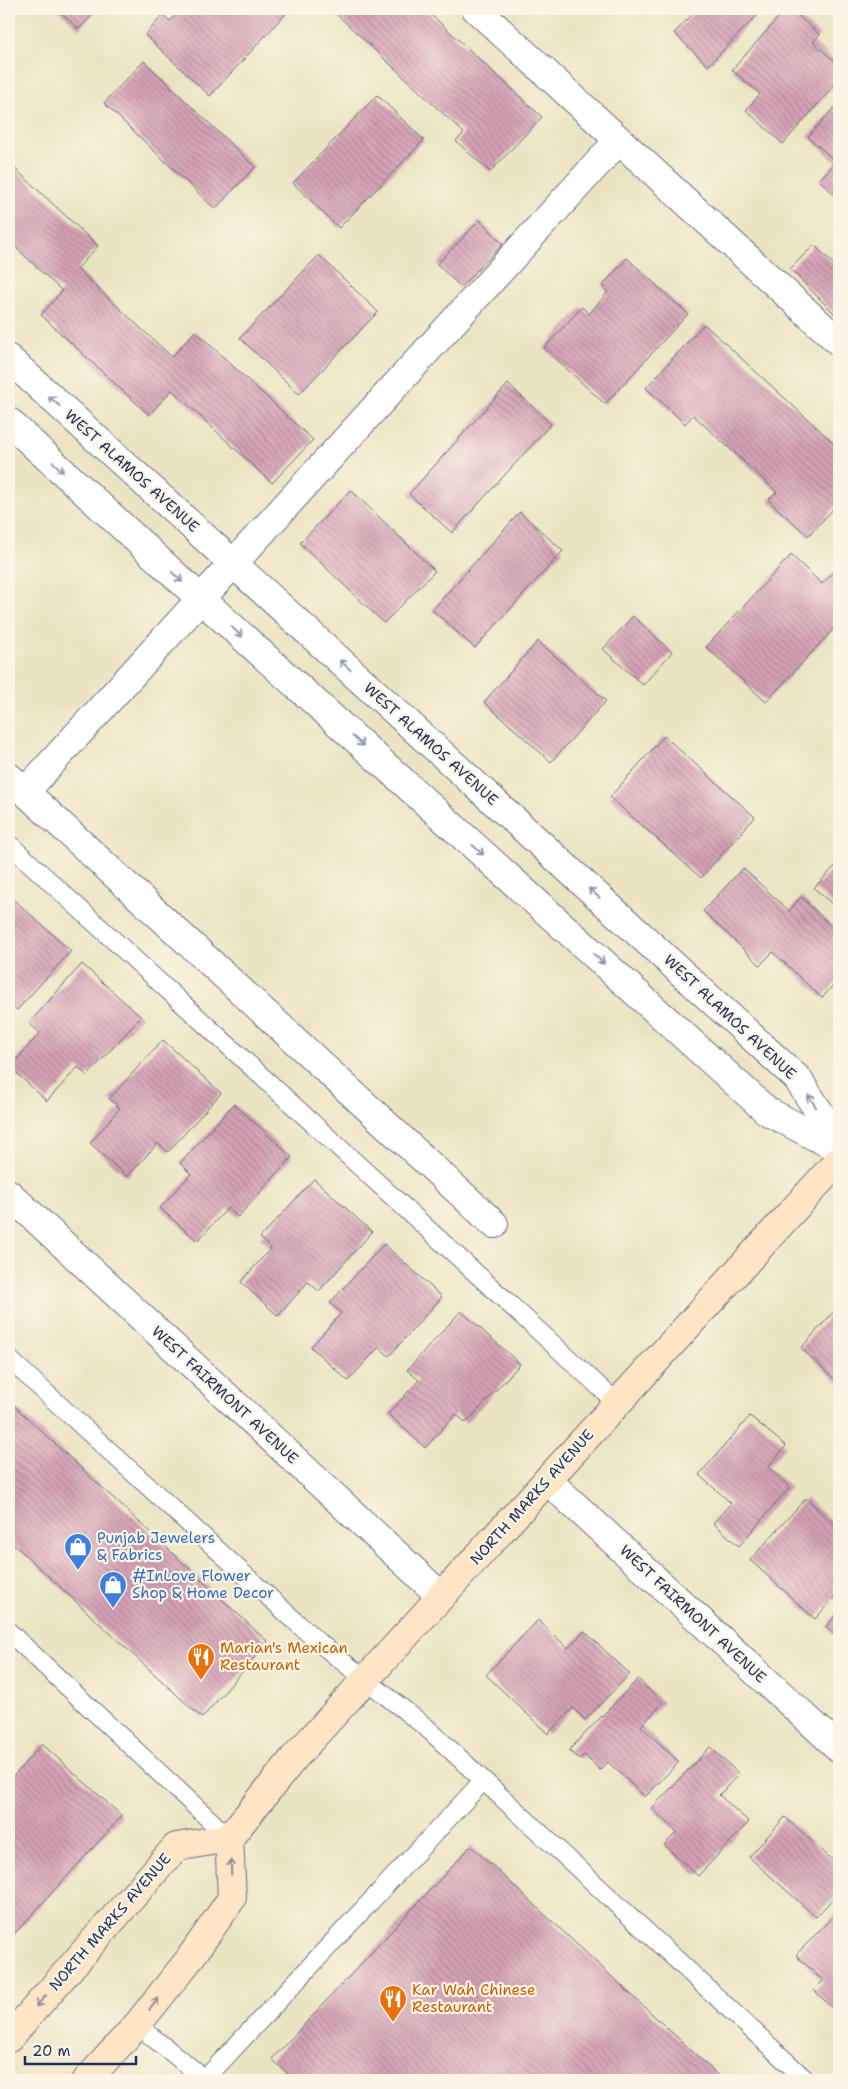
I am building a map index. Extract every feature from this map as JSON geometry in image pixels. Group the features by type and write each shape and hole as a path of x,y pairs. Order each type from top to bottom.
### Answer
{"main road":[{"name":"NORTH MARKS AVENUE","path":"9,2038 176,1847 230,1838 294,1758 364,1680 839,1160"},
{"path":"88,2080 137,2025 188,1960 232,1898 230,1838"}],"street":[{"path":"476,9 839,342"},
{"path":"494,1224 17,784 201,599 619,140"},
{"name":"WEST ALAMOS AVENUE","path":"9,359 797,1078 839,1142"},
{"path":"9,422 201,599 767,1111 839,1149"},
{"name":"WEST FAIRMONT AVENUE","path":"9,1194 441,1596"},
{"name":"WEST FAIRMONT AVENUE","path":"547,1480 839,1748"}],"lane":[{"path":"9,844 617,1403"},
{"path":"9,1359 318,1642 427,1728 806,2080"},
{"path":"9,1632 230,1838"},
{"path":"137,2025 205,2080 483,1781"}],"building":[{"path":"57,9 98,9 79,29"},
{"path":"181,9 285,9 288,11 210,96 145,35 163,15 170,21"},
{"path":"331,9 425,9 542,117 490,172 456,141 464,133"},
{"path":"685,9 763,9 708,66 674,33 692,15"},
{"path":"786,9 790,9 820,35 813,42 839,65 839,80 783,144 746,110 760,94 732,70"},
{"path":"144,61 255,167 215,209 104,103"},
{"path":"377,95 424,140 339,228 293,183"},
{"path":"839,102 839,199 819,180 836,162 808,137"},
{"path":"9,163 98,246 77,269 172,357 195,331 313,440 272,483 172,390 149,415 41,315 62,291 9,241"},
{"path":"480,220 503,244 461,287 437,264"},
{"path":"814,245 839,269 839,311 836,315 790,269"},
{"path":"319,255 378,312 299,394 240,338"},
{"path":"627,258 688,314 605,404 544,348 582,307 589,314 608,292 602,286"},
{"path":"704,324 839,448 839,503 808,536 768,500 777,492 693,415 685,424 646,388"},
{"path":"508,384 551,424 452,533 409,494"},
{"path":"351,490 435,571 384,623 300,543"},
{"path":"520,512 563,551 475,648 432,610"},
{"path":"791,555 822,584 839,566 839,623 766,702 706,647"},
{"path":"633,616 672,652 643,685 603,649"},
{"path":"538,641 606,701 551,762 484,702"},
{"path":"664,736 755,817 701,878 610,797"},
{"path":"839,862 839,910 814,888"},
{"path":"743,868 789,911 801,897 839,933 839,979 822,998 773,952 760,965 703,911"},
{"path":"12,898 71,951 17,1010 9,1003 9,901"},
{"path":"82,964 141,1017 87,1076 78,1067 47,1101 10,1067 40,1033 29,1023"},
{"path":"163,1040 221,1093 168,1152 158,1143 127,1177 90,1143 120,1108 109,1099"},
{"path":"234,1104 292,1157 238,1217 228,1208 197,1241 160,1208 191,1174 180,1163"},
{"path":"314,1179 372,1232 319,1291 308,1282 278,1316 241,1282 271,1248 260,1238"},
{"path":"384,1244 442,1297 389,1356 379,1347 348,1381 311,1347 341,1313 330,1303"},
{"path":"839,1306 839,1384 801,1348"},
{"path":"461,1311 520,1364 466,1423 456,1414 425,1448 388,1414 419,1380 407,1370"},
{"path":"9,1401 268,1642 202,1718 9,1540"},
{"path":"750,1416 786,1446 768,1467 790,1487 739,1546 713,1523 731,1503 699,1475"},
{"path":"806,1498 839,1528 839,1592 815,1619 750,1560"},
{"path":"839,1611 839,1639 826,1627"},
{"path":"538,1620 568,1648 584,1631 630,1674 585,1720 573,1708 548,1734 486,1675"},
{"path":"638,1679 663,1703 641,1726 679,1762 645,1797 608,1762 600,1770 584,1755 579,1759 569,1750"},
{"path":"42,1744 122,1816 9,1940 9,1781"},
{"path":"710,1747 739,1774 719,1795 749,1822 698,1876 664,1845 677,1832 652,1808"},
{"path":"785,1817 839,1866 839,1892 816,1917 749,1857"},
{"path":"471,1846 723,2080 294,2080 272,2059"},
{"path":"839,1910 839,2015 814,1990 823,1981 796,1955"}],"place":[{"name":"Punjab Jewelers & Fabrics","path":"78,1571"},
{"name":"#InLove Flower Shop & Home Decor","path":"113,1609"},
{"name":"Marian's Mexican Restaurant","path":"201,1681"},
{"name":"Kar Wah Chinese Restaurant","path":"393,2023"}]}
